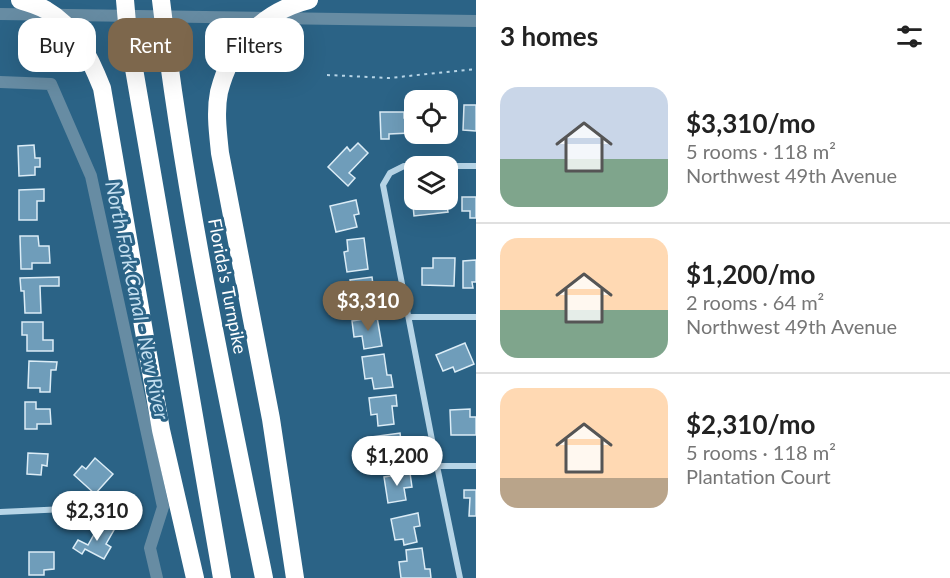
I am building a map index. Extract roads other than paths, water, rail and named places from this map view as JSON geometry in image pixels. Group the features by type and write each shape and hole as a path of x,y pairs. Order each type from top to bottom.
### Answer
{"highway":[{"path":"20,0 46,10 68,28 88,54 102,88 161,430 195,578"},
{"path":"125,0 128,34 222,578"},
{"name":"Florida's Turnpike","path":"161,0 180,138 207,296 264,578"},
{"path":"296,578 274,440 220,153 217,118 219,93 232,62 246,38 263,20 289,5 309,0"}],"street":[{"path":"460,578 383,185 390,173 404,166 476,166"},
{"path":"409,317 476,317"},
{"path":"437,466 476,466"},
{"path":"0,512 66,509"}],"waterway":[{"path":"0,14 476,21"},
{"name":"North Fork Canal - New River","path":"0,82 51,84 91,176 163,507 150,548 157,578"}]}
